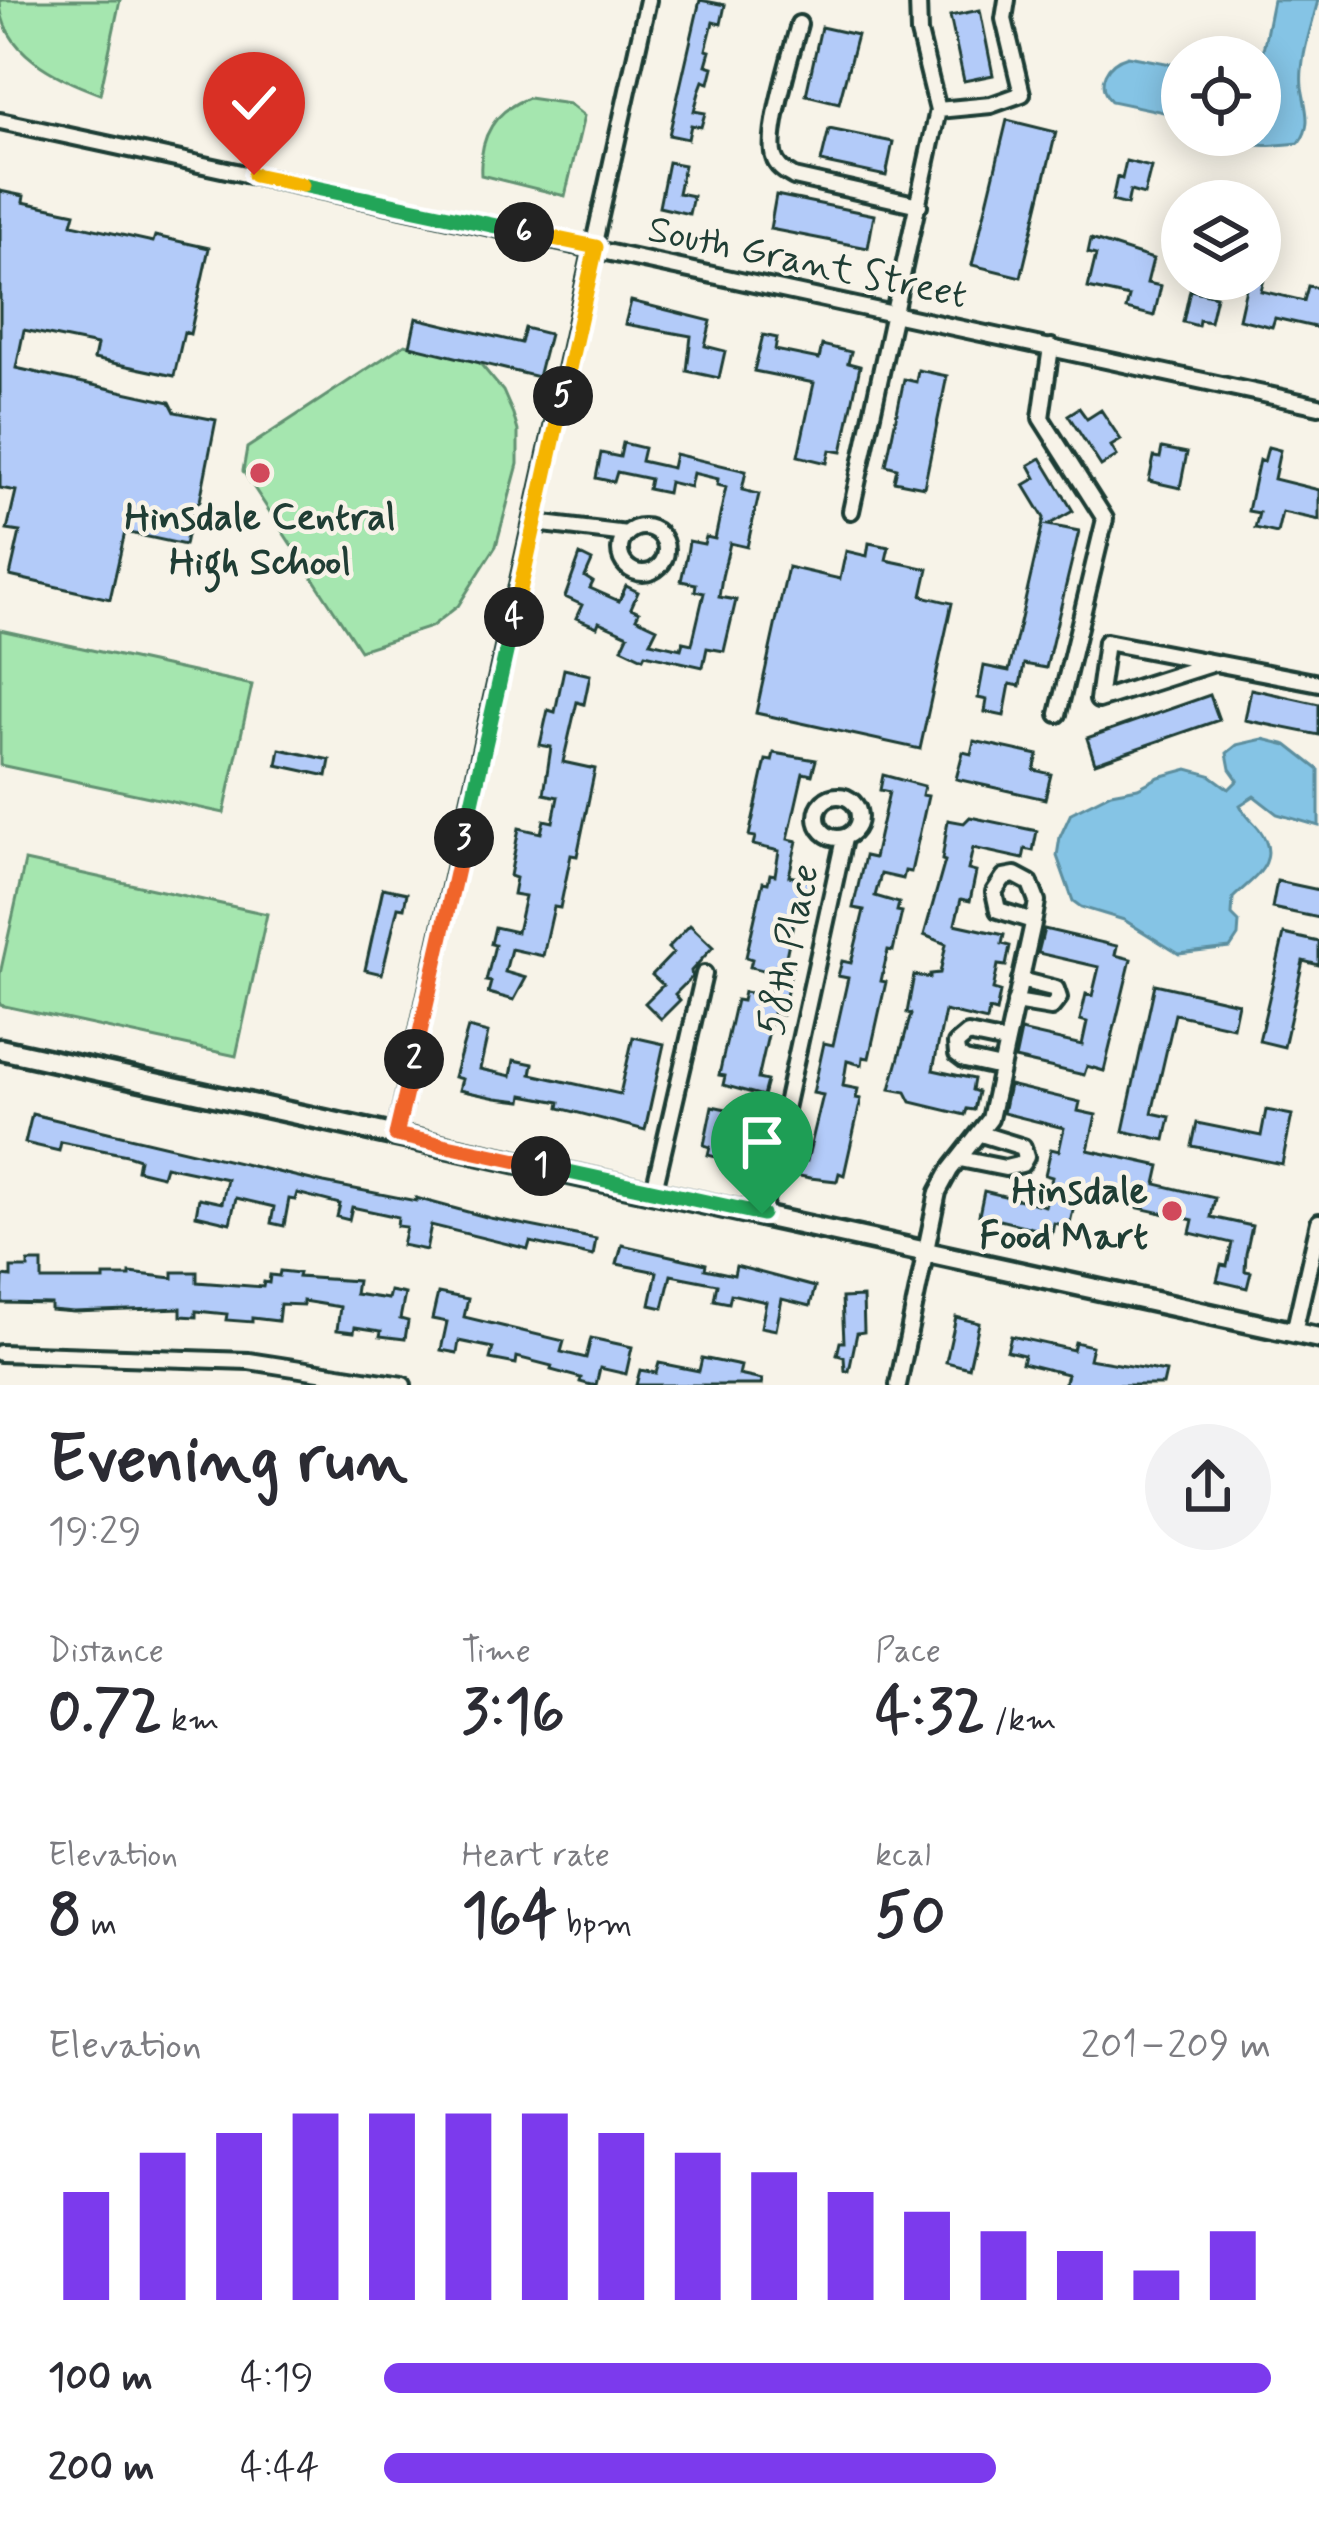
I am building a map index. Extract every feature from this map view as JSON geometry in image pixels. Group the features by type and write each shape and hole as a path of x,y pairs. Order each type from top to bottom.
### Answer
{"street":[{"path":"396,1135 649,0"},
{"path":"851,512 938,110 919,33 918,0"},
{"path":"938,110 991,105 1022,94 1004,19 1007,0"},
{"path":"799,23 773,135 773,156 780,169 794,177 919,205"},
{"name":"South Grant Street","path":"0,122 1319,406"},
{"path":"1051,347 1041,418 1105,520 1058,715"},
{"path":"535,523 627,534"},
{"path":"1214,663 1098,700 1106,642 1319,683"},
{"name":"58th Place","path":"762,1214 844,839"},
{"path":"898,1385 938,1192 990,1119 1033,921"},
{"path":"654,1190 704,974"},
{"path":"1015,1002 1051,1008 1059,998 1056,988 1020,980"},
{"path":"1001,1068 965,1060 957,1054 956,1044 968,1034 1006,1042"},
{"path":"0,1049 1319,1338"},
{"path":"960,1159 1004,1168 1022,1164 1023,1147 981,1134"},
{"path":"1294,1332 1319,1222"},
{"path":"0,1353 249,1361 403,1385"}],"green space":[{"path":"0,0 120,0 100,94 50,71 21,49 10,35"},
{"path":"528,98 569,104 584,116 565,196 481,175 486,138 497,118"},
{"path":"405,344 478,361 503,391 513,414 518,464 496,546 458,606 431,627 360,650 243,471 247,448"},
{"path":"0,630 252,685 224,813 0,765"},
{"path":"25,861 267,914 236,1056 0,1005 0,974"}],"water":[{"path":"1273,0 1318,0 1302,66 1307,123 1299,143 1281,144 1281,36 1266,36"},
{"path":"1128,56 1161,62 1161,112 1111,101 1103,80 1114,63"},
{"path":"1263,739 1287,745 1319,770 1319,826 1277,814 1254,796 1240,805 1259,829 1268,851 1262,869 1233,898 1232,915 1239,922 1238,936 1230,948 1179,954 1124,920 1073,901 1057,856 1071,813 1111,793 1188,769 1210,775 1229,789 1238,780 1227,753 1237,745"}],"building":[{"path":"700,0 725,5 721,24 713,22 706,65 713,67 709,83 703,81 694,111 705,113 701,127 691,125 688,139 669,135"},
{"path":"980,10 993,75 964,81 950,16"},
{"path":"821,27 857,35 839,103 806,95"},
{"path":"1007,120 1056,132 1021,277 972,265"},
{"path":"829,129 893,142 886,176 821,162"},
{"path":"1126,161 1151,167 1144,195 1130,191 1127,205 1112,201"},
{"path":"668,162 684,165 678,193 693,196 689,214 659,207"},
{"name":"Hinsdale Central High School","path":"0,191 24,196 23,202 75,213 72,224 153,242 155,236 209,248 190,334 184,332 174,376 94,359 97,345 24,330 16,368 170,402 175,412 216,420 200,501 193,506 185,545 125,532 110,599 10,576 20,532 7,530 16,491 0,488"},
{"path":"776,195 874,215 868,248 770,229"},
{"path":"1091,239 1153,259 1147,283 1161,286 1154,316 1126,309 1129,297 1088,288 1096,255 1088,253"},
{"path":"1308,286 1319,288 1319,328 1275,318 1272,327 1239,319 1243,300 1281,300 1281,296 1304,301"},
{"path":"1188,300 1215,300 1210,322 1199,320 1198,326 1183,322"},
{"path":"631,301 711,321 705,346 725,351 719,378 687,371 691,336 625,324"},
{"path":"416,318 521,343 525,328 549,334 538,377 410,346"},
{"path":"763,335 777,338 775,350 819,359 822,345 851,352 848,363 860,366 842,452 830,450 827,463 798,456 814,383 754,371"},
{"path":"918,370 947,376 924,487 894,481 897,468 886,465 904,379 916,382"},
{"path":"1079,408 1087,419 1101,410 1121,440 1111,446 1117,456 1101,466 1068,415"},
{"path":"623,443 644,448 641,461 672,468 675,454 746,471 742,490 759,494 747,547 730,543 722,577 719,597 736,600 724,651 707,648 703,667 645,654 643,658 622,648 628,635 576,618 582,605 565,597 580,555 592,561 585,577 593,582 590,588 619,601 626,586 638,592 631,608 639,612 636,618 657,628 650,642 681,649 683,642 692,644 704,593 695,591 696,584 681,581 689,541 704,544 706,537 715,539 726,487 717,485 718,479 693,473 690,487 669,482 667,493 648,489 650,479 617,472 614,482 596,478 601,453 620,457"},
{"path":"1268,447 1280,450 1274,479 1319,490 1319,520 1282,512 1277,533 1255,528 1259,513 1248,511 1259,460 1264,462"},
{"path":"1162,448 1187,453 1180,488 1149,481 1154,457 1160,458"},
{"path":"1041,458 1073,511 1048,525 1079,531 1046,668 1024,664 1020,686 1010,684 1004,716 985,712 987,700 978,698 984,666 1009,671 1044,518 1024,485 1036,478 1029,465"},
{"path":"869,543 889,547 886,560 928,569 922,596 952,603 920,749 756,713 788,567 840,579 846,551 867,556"},
{"path":"564,669 590,675 584,704 577,702 563,762 595,769 577,856 571,855 543,956 511,949 505,972 526,978 514,1000 488,993 491,982 486,981 495,945 491,944 495,927 517,932 525,896 513,894 516,878 510,876 519,828 541,833 544,820 553,822 558,797 544,794 551,747 540,745 548,710 555,712"},
{"path":"1251,689 1319,704 1319,735 1245,720"},
{"path":"1210,695 1219,720 1095,763 1087,738"},
{"path":"974,741 1038,755 1034,770 1051,774 1045,799 956,779 963,752 971,754"},
{"path":"280,749 330,760 327,776 277,765"},
{"path":"774,753 816,760 812,775 803,773 788,839 797,841 789,876 812,881 809,897 799,895 785,961 793,963 782,1015 773,1013 758,1079 767,1081 763,1096 723,1085 725,1076 719,1075 736,1000 742,1001 744,992 770,996 776,973 750,967 752,959 746,957 763,882 775,875 779,851 753,845 755,837 749,836 766,760 772,761"},
{"path":"883,775 924,786 922,795 928,796 911,872 905,871 903,879 881,874 875,896 899,903 897,911 902,912 893,951 888,950 869,1058 863,1057 862,1065 847,1061 843,1086 858,1089 856,1098 861,1099 844,1175 839,1173 837,1181 795,1175 799,1159 807,1161 823,1095 813,1093 824,1043 833,1045 848,978 838,976 842,961 851,963 864,910 853,908 865,856 874,858 889,792 880,790"},
{"path":"970,817 1037,831 1033,851 1025,849 1023,859 973,848 968,870 976,872 970,901 961,899 955,924 1004,935 1002,944 1010,946 1006,966 998,965 993,990 1000,992 996,1012 989,1010 987,1021 945,1011 933,1070 974,1079 972,1090 978,1092 974,1110 967,1109 965,1115 911,1102 906,1092 890,1089 911,1014 907,1013 914,975 930,978 940,973 946,944 924,935 945,861 948,820 964,823"},
{"path":"1277,881 1319,890 1319,918 1272,908"},
{"path":"383,888 407,893 404,908 398,907 382,974 365,970"},
{"path":"690,925 713,947 675,994 680,1000 661,1019 645,1003 663,985 652,975"},
{"path":"1044,929 1117,946 1115,955 1131,959 1104,1071 1087,1066 1084,1075 1015,1059 1021,1031 1082,1045 1087,1022 1080,1020 1099,967 1038,953"},
{"path":"1284,934 1319,942 1319,965 1303,961 1284,1047 1259,1041"},
{"path":"1155,984 1238,1003 1233,1027 1175,1014 1152,1113 1170,1117 1165,1140 1123,1131"},
{"path":"468,1028 488,1033 480,1069 511,1076 514,1060 533,1064 531,1074 620,1094 633,1037 664,1044 645,1130 559,1108 560,1102 459,1090 462,1079 454,1077"},
{"path":"1009,1085 1080,1102 1078,1111 1096,1115 1088,1150 1160,1166 1156,1184 1215,1198 1211,1217 1252,1226 1246,1254 1245,1271 1251,1272 1247,1288 1217,1281 1221,1265 1227,1266 1232,1243 1190,1233 1193,1220 1077,1194 1069,1227 1054,1223 1052,1233 979,1215 984,1191 1045,1206 1052,1177 1045,1175 1051,1149 1059,1151 1064,1128 1003,1113"},
{"path":"712,1106 750,1114 743,1147 754,1149 750,1166 708,1155 710,1147 704,1145"},
{"path":"1266,1110 1292,1115 1282,1164 1192,1146 1197,1123 1261,1136"},
{"path":"32,1114 324,1183 416,1198 596,1239 593,1256 530,1242 528,1249 431,1225 426,1250 402,1245 406,1227 397,1226 398,1217 352,1207 349,1220 337,1217 340,1204 297,1193 295,1200 289,1199 284,1226 271,1223 274,1207 236,1198 230,1223 196,1215 199,1198 222,1203 227,1179 165,1166 162,1176 137,1170 139,1159 127,1155 61,1142 59,1151 25,1143"},
{"path":"622,1245 706,1264 705,1269 734,1275 736,1266 815,1287 810,1306 782,1299 776,1330 761,1327 766,1302 731,1294 729,1303 714,1300 717,1284 671,1275 663,1308 650,1305 657,1272 617,1264"},
{"path":"28,1262 42,1262 42,1280 104,1280 104,1276 130,1273 173,1278 173,1272 197,1272 197,1282 263,1287 270,1275 279,1276 280,1271 299,1273 298,1277 357,1281 355,1294 388,1299 390,1291 405,1294 400,1319 408,1321 405,1339 355,1327 354,1332 337,1330 340,1307 303,1301 303,1305 280,1304 278,1321 252,1318 252,1322 196,1311 196,1317 181,1316 181,1308 74,1312 51,1310 51,1304 2,1303 3,1276 11,1277 11,1268 28,1268"},
{"path":"438,1293 468,1299 464,1317 564,1341 561,1352 586,1358 591,1338 632,1347 626,1374 600,1368 596,1385 591,1385 551,1370 552,1366 517,1357 516,1364 490,1359 493,1348 459,1341 457,1353 441,1350 447,1322 432,1319"},
{"path":"863,1297 864,1332 857,1333 849,1371 845,1371 844,1357 837,1355 844,1342 842,1298"},
{"path":"956,1317 979,1323 969,1368 946,1362"},
{"path":"1011,1336 1073,1350 1075,1342 1092,1346 1089,1359 1166,1372 1163,1385 1064,1385 1067,1374 1022,1363 1024,1355 1007,1351"},
{"path":"702,1358 741,1366 739,1375 762,1380 761,1385 636,1385 640,1370 656,1373 659,1363 699,1371"}],"place":[{"name":"Hinsdale Central High School","path":"260,473"},
{"name":"Hinsdale Food Mart","path":"1172,1211"}],"route":[{"path":"254,175 596,247 396,1135 762,1214"}]}
